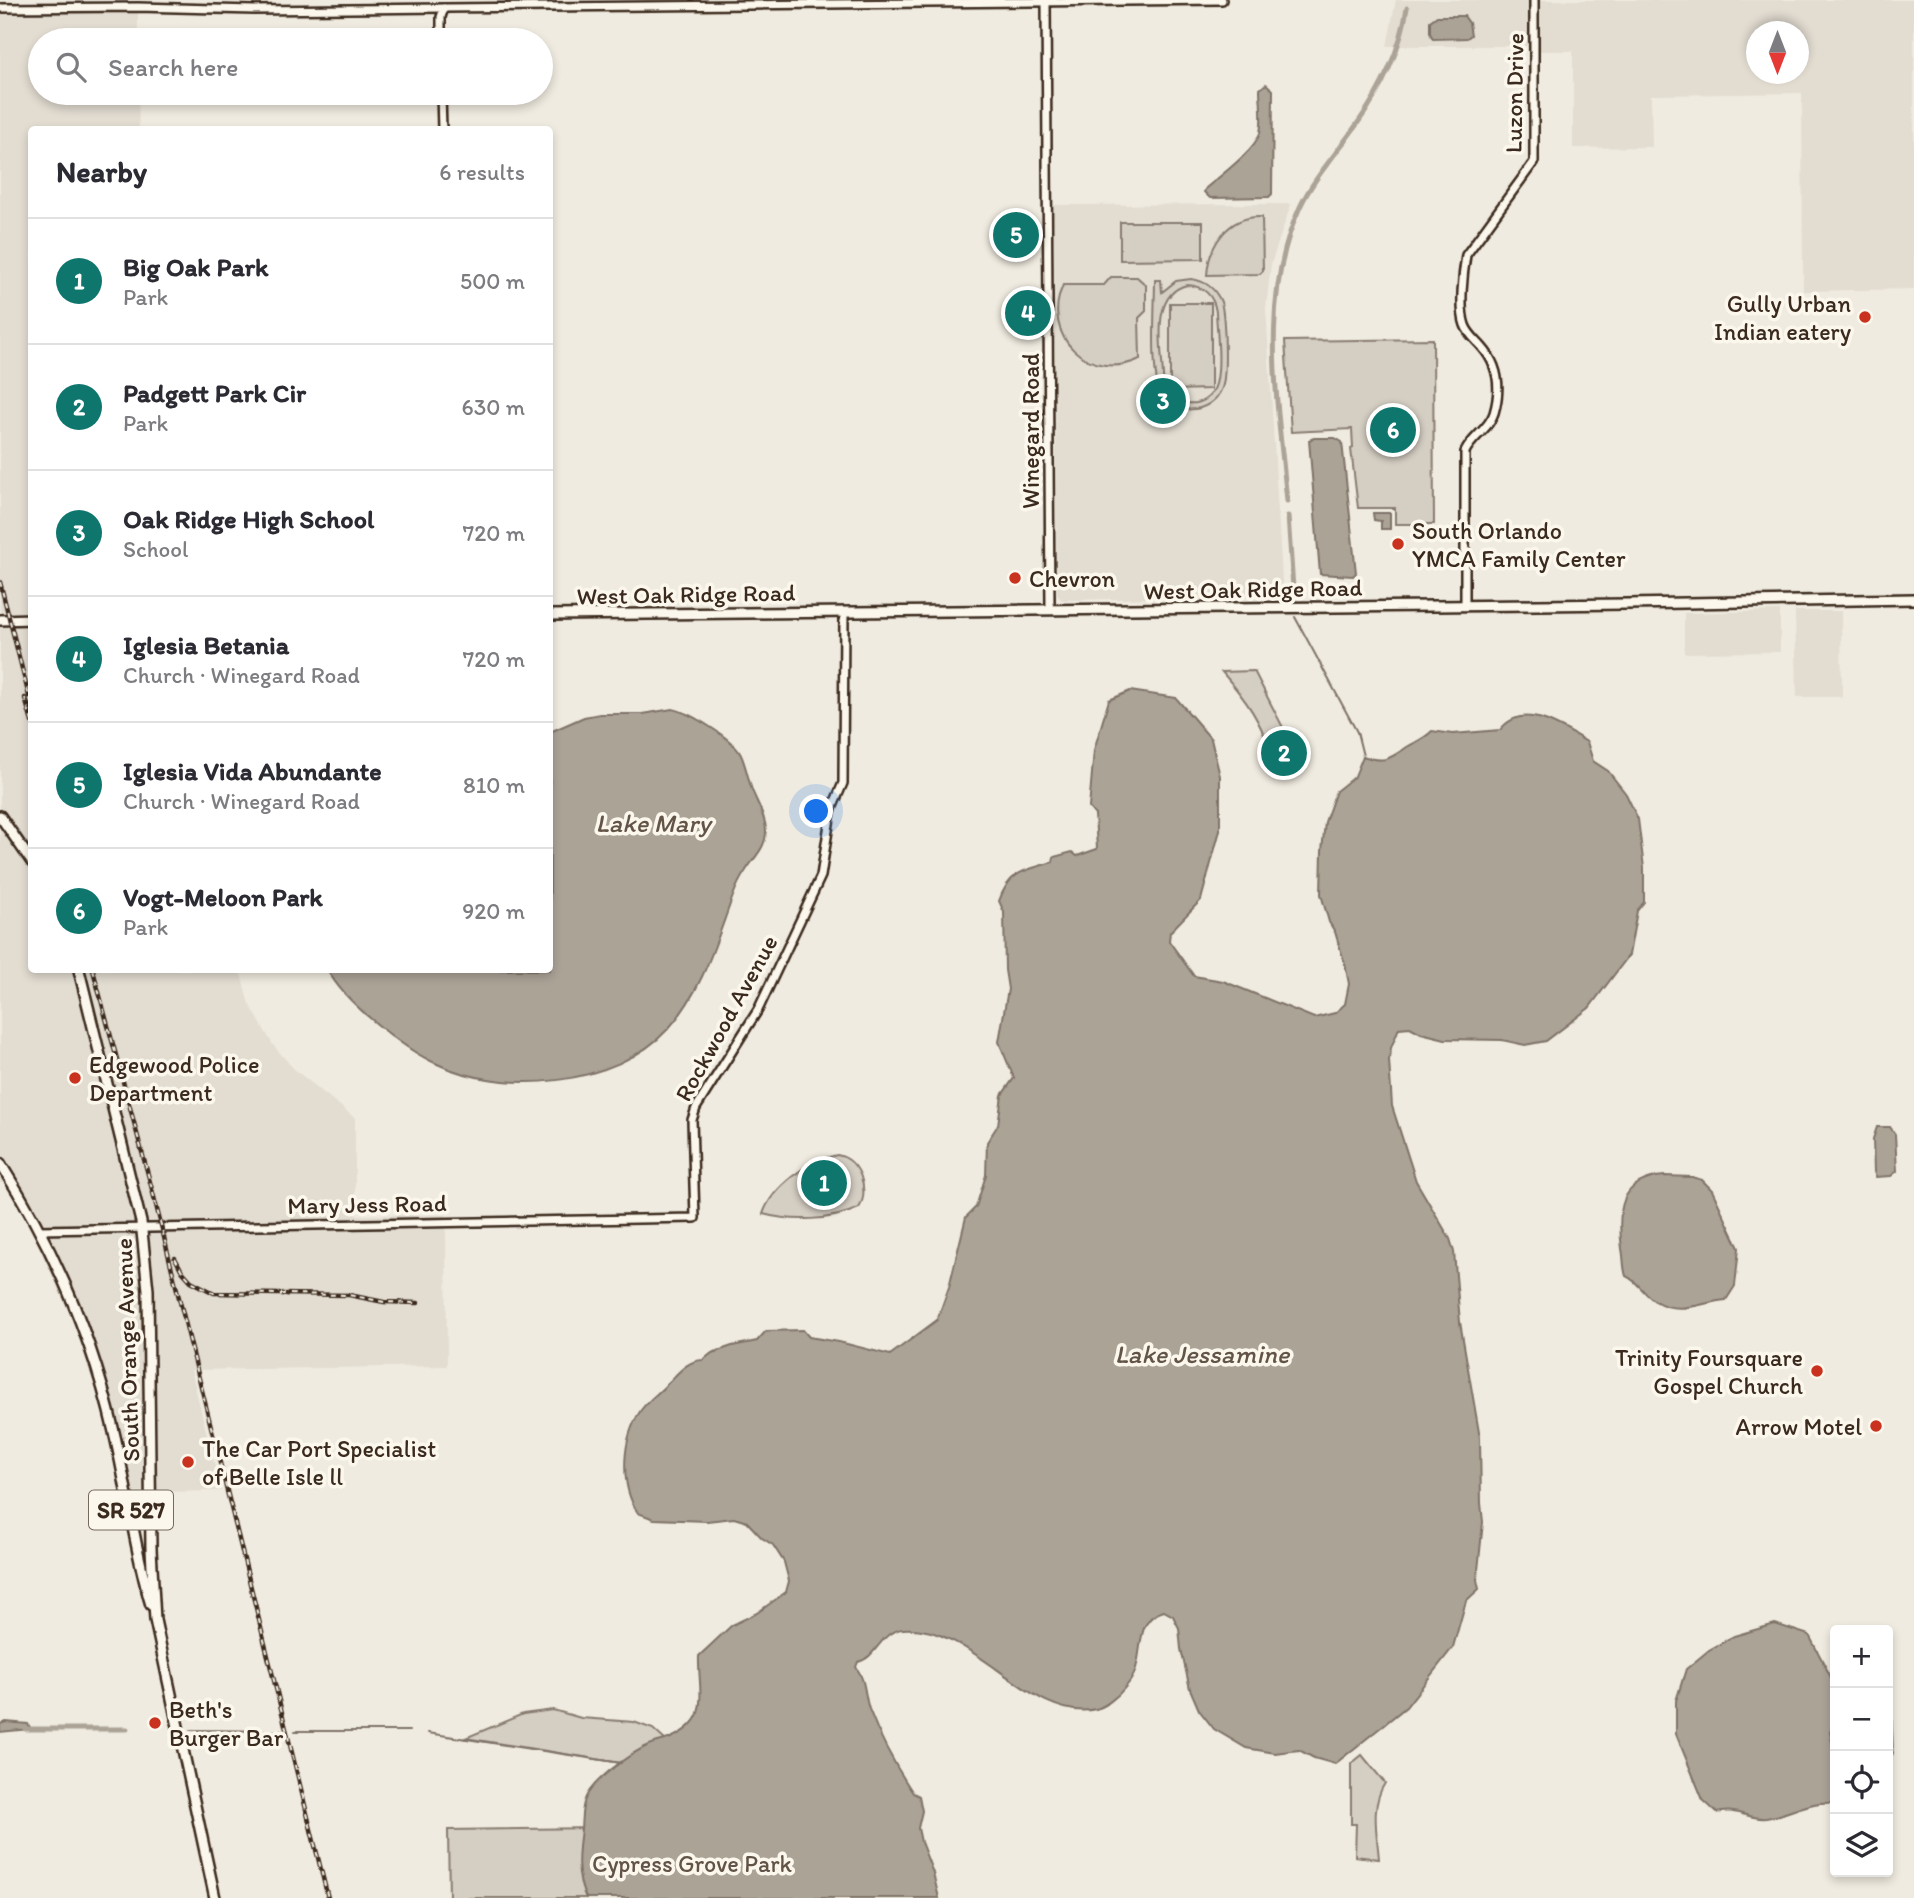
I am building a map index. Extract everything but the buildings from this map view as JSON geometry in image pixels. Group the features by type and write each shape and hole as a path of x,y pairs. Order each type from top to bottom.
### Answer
{"main road":[{"name":"West Oak Ridge Road","path":"553,615 1465,606 1914,598"},
{"path":"0,620 28,619"},
{"path":"0,816 28,856"},
{"name":"South Orange Avenue","path":"80,973 142,1228 148,1290 151,1549 155,1620 215,1898"},
{"name":"SR 527","path":"0,1163 39,1230 74,1304 104,1391 126,1487 141,1570 155,1620"}],"street":[{"path":"0,8 138,7 236,10 444,8 539,4 1222,0"},
{"name":"Luzon Drive","path":"1465,606 1465,452 1469,443 1482,432 1493,416 1498,396 1498,381 1491,359 1465,325 1463,271 1466,255 1534,162 1534,0"},
{"name":"Winegard Road","path":"1046,2 1050,610"},
{"path":"441,28 444,8"},
{"path":"441,105 442,126"},
{"name":"Rockwood Avenue","path":"695,1217 692,1120 696,1108 758,1010 821,876 828,822 843,783 844,612"},
{"name":"Mary Jess Road","path":"39,1230 695,1217"}],"shaded area":[{"path":"1396,0 1914,0 1914,289 1803,291 1802,93 1651,95 1652,147 1573,148 1573,51 1528,51 1527,46 1387,46"},
{"path":"138,11 138,28 28,28 28,105 138,105 139,126 28,126 28,973 241,973 248,1001 273,1045 294,1069 355,1118 355,1215 446,1215 447,1366 191,1370 221,1491 156,1492 156,1527 129,1527 105,1419 74,1323 29,1225 6,1183 0,1183 0,13"},
{"path":"1291,204 1271,264 1266,308 1283,596 1062,600 1057,595 1054,205"},
{"path":"1780,611 1780,652 1684,653 1684,613"},
{"path":"1795,611 1841,611 1842,697 1797,697"}],"green space":[{"path":"1262,217 1263,271 1260,274 1207,275 1212,253 1223,234 1240,221"},
{"path":"1120,222 1203,222 1203,259 1120,260"},
{"path":"1111,277 1137,277 1146,285 1146,311 1139,318 1140,359 1121,365 1103,365 1087,360 1074,350 1064,337 1058,321 1058,304 1063,285 1104,285"},
{"path":"1191,279 1206,283 1221,302 1225,346 1224,381 1217,397 1200,408 1181,408 1172,404 1164,397 1157,379 1154,352 1155,280 1161,280 1162,292 1176,281","holes":["1187,285 1198,287 1207,293 1216,312 1216,384 1211,394 1196,403 1188,403 1172,395 1163,377 1160,337 1163,310 1175,290"]},
{"path":"1170,303 1211,303 1211,389 1170,390"},
{"path":"1433,339 1434,524 1395,524 1395,508 1358,508 1351,449 1352,429 1291,432 1285,341"},
{"path":"1254,671 1294,749 1291,757 1282,762 1273,757 1252,712 1222,672"},
{"path":"837,1155 852,1162 861,1176 863,1193 859,1208 836,1216 811,1219 763,1214 774,1194 792,1176 814,1163"},
{"path":"553,1710 581,1718 634,1722 653,1729 667,1742 648,1746 621,1763 465,1738 523,1714"},
{"path":"1362,1755 1385,1783 1376,1810 1379,1859 1355,1856 1356,1824 1351,1824 1351,1764"},
{"name":"Cypress Grove Park","path":"752,1826 752,1898 449,1898 448,1830"}],"water":[{"path":"1437,16 1464,16 1469,23 1471,35 1467,38 1433,39 1430,21"},
{"path":"1266,84 1273,90 1272,194 1269,197 1210,198 1204,192 1206,188 1257,140 1261,122 1260,89"},
{"path":"1335,438 1342,442 1356,573 1353,576 1320,574 1309,440"},
{"path":"1373,513 1390,513 1390,529 1381,529 1381,521 1374,520"},
{"name":"Lake Jessamine","path":"1130,691 1176,698 1211,739 1220,776 1220,830 1201,900 1170,932 1169,941 1194,976 1223,981 1314,1018 1335,1013 1345,1004 1349,984 1345,964 1321,894 1322,851 1325,822 1336,791 1355,776 1363,756 1377,760 1387,759 1432,731 1453,734 1500,730 1509,721 1520,717 1543,719 1587,742 1593,761 1608,771 1626,794 1638,819 1644,868 1644,902 1637,911 1629,955 1589,1008 1546,1041 1525,1045 1502,1040 1445,1039 1421,1033 1410,1027 1399,1028 1391,1048 1389,1060 1392,1106 1416,1181 1450,1239 1454,1252 1460,1322 1480,1438 1483,1522 1477,1580 1479,1589 1466,1601 1453,1647 1406,1707 1335,1764 1299,1750 1275,1753 1246,1748 1214,1729 1199,1710 1190,1689 1179,1628 1173,1616 1164,1611 1155,1615 1144,1628 1137,1665 1129,1683 1110,1702 1096,1709 1072,1710 1048,1702 978,1656 929,1632 903,1629 895,1631 870,1655 858,1662 856,1667 863,1682 869,1709 883,1741 913,1793 919,1796 922,1811 918,1828 939,1898 586,1898 580,1881 578,1855 582,1809 591,1789 629,1757 650,1745 675,1736 690,1726 697,1716 700,1702 699,1656 732,1625 757,1613 786,1592 789,1581 784,1562 773,1545 747,1522 734,1518 707,1521 654,1519 638,1513 628,1489 625,1461 635,1421 647,1403 688,1365 732,1346 757,1341 766,1331 803,1330 809,1337 890,1355 937,1320 949,1287 966,1217 976,1207 986,1175 987,1142 998,1125 1002,1095 1014,1078 999,1042 1008,989 1004,912 999,901 1008,883 1019,873 1053,862 1054,857 1072,852 1077,856 1097,849 1095,815 1089,808 1094,750 1109,700"},
{"name":"Lake Mary","path":"672,709 680,711 729,741 743,759 766,826 761,848 737,887 699,983 680,1015 668,1029 646,1048 619,1063 589,1074 525,1082 493,1080 435,1063 407,1047 375,1023 346,995 330,973 553,973 553,731 584,717 600,714 643,714"},
{"path":"1877,1127 1890,1127 1895,1134 1897,1171 1891,1176 1876,1177 1874,1172 1873,1139"},
{"path":"1665,1176 1692,1177 1702,1180 1712,1190 1739,1248 1735,1286 1726,1300 1681,1308 1664,1305 1651,1298 1626,1276 1620,1222 1624,1199 1638,1183"},
{"path":"1775,1624 1809,1635 1830,1675 1830,1803 1818,1803 1766,1818 1731,1812 1717,1813 1703,1800 1676,1734 1676,1701 1686,1669 1709,1650 1734,1636"},
{"path":"0,1724 28,1724 31,1729 0,1732"}],"waterway":[{"path":"1287,501 1274,352 1279,278 1287,242 1306,196 1382,84 1400,39 1407,8"},
{"path":"1288,516 1293,588"},
{"path":"1295,617 1357,732 1363,756"},
{"path":"25,1729 127,1729"},
{"path":"190,1730 285,1731"},
{"path":"295,1731 410,1731"},
{"path":"428,1733 621,1763"}],"railway":[{"path":"0,582 28,692"},
{"path":"25,698 28,708"},
{"path":"94,973 153,1193 328,1898"},
{"path":"175,1258 191,1281 214,1293 349,1295 384,1302 418,1303"}],"place":[{"name":"Iglesia Vida Abundante","path":"1016,235"},
{"name":"Iglesia Betania","path":"1028,313"},
{"name":"Gully Urban Indian eatery","path":"1865,317"},
{"name":"Oak Ridge High School","path":"1163,401"},
{"name":"Vogt-Meloon Park","path":"1393,430"},
{"name":"South Orlando YMCA Family Center","path":"1398,544"},
{"name":"Chevron","path":"1015,578"},
{"name":"Padgett Park Cir","path":"1284,753"},
{"name":"Edgewood Police Department","path":"75,1078"},
{"name":"Big Oak Park","path":"824,1183"},
{"name":"Trinity Foursquare Gospel Church","path":"1817,1371"},
{"name":"Arrow Motel","path":"1876,1426"},
{"name":"The Car Port Specialist of Belle Isle ll","path":"188,1462"},
{"name":"Beth's Burger Bar","path":"155,1723"}]}
